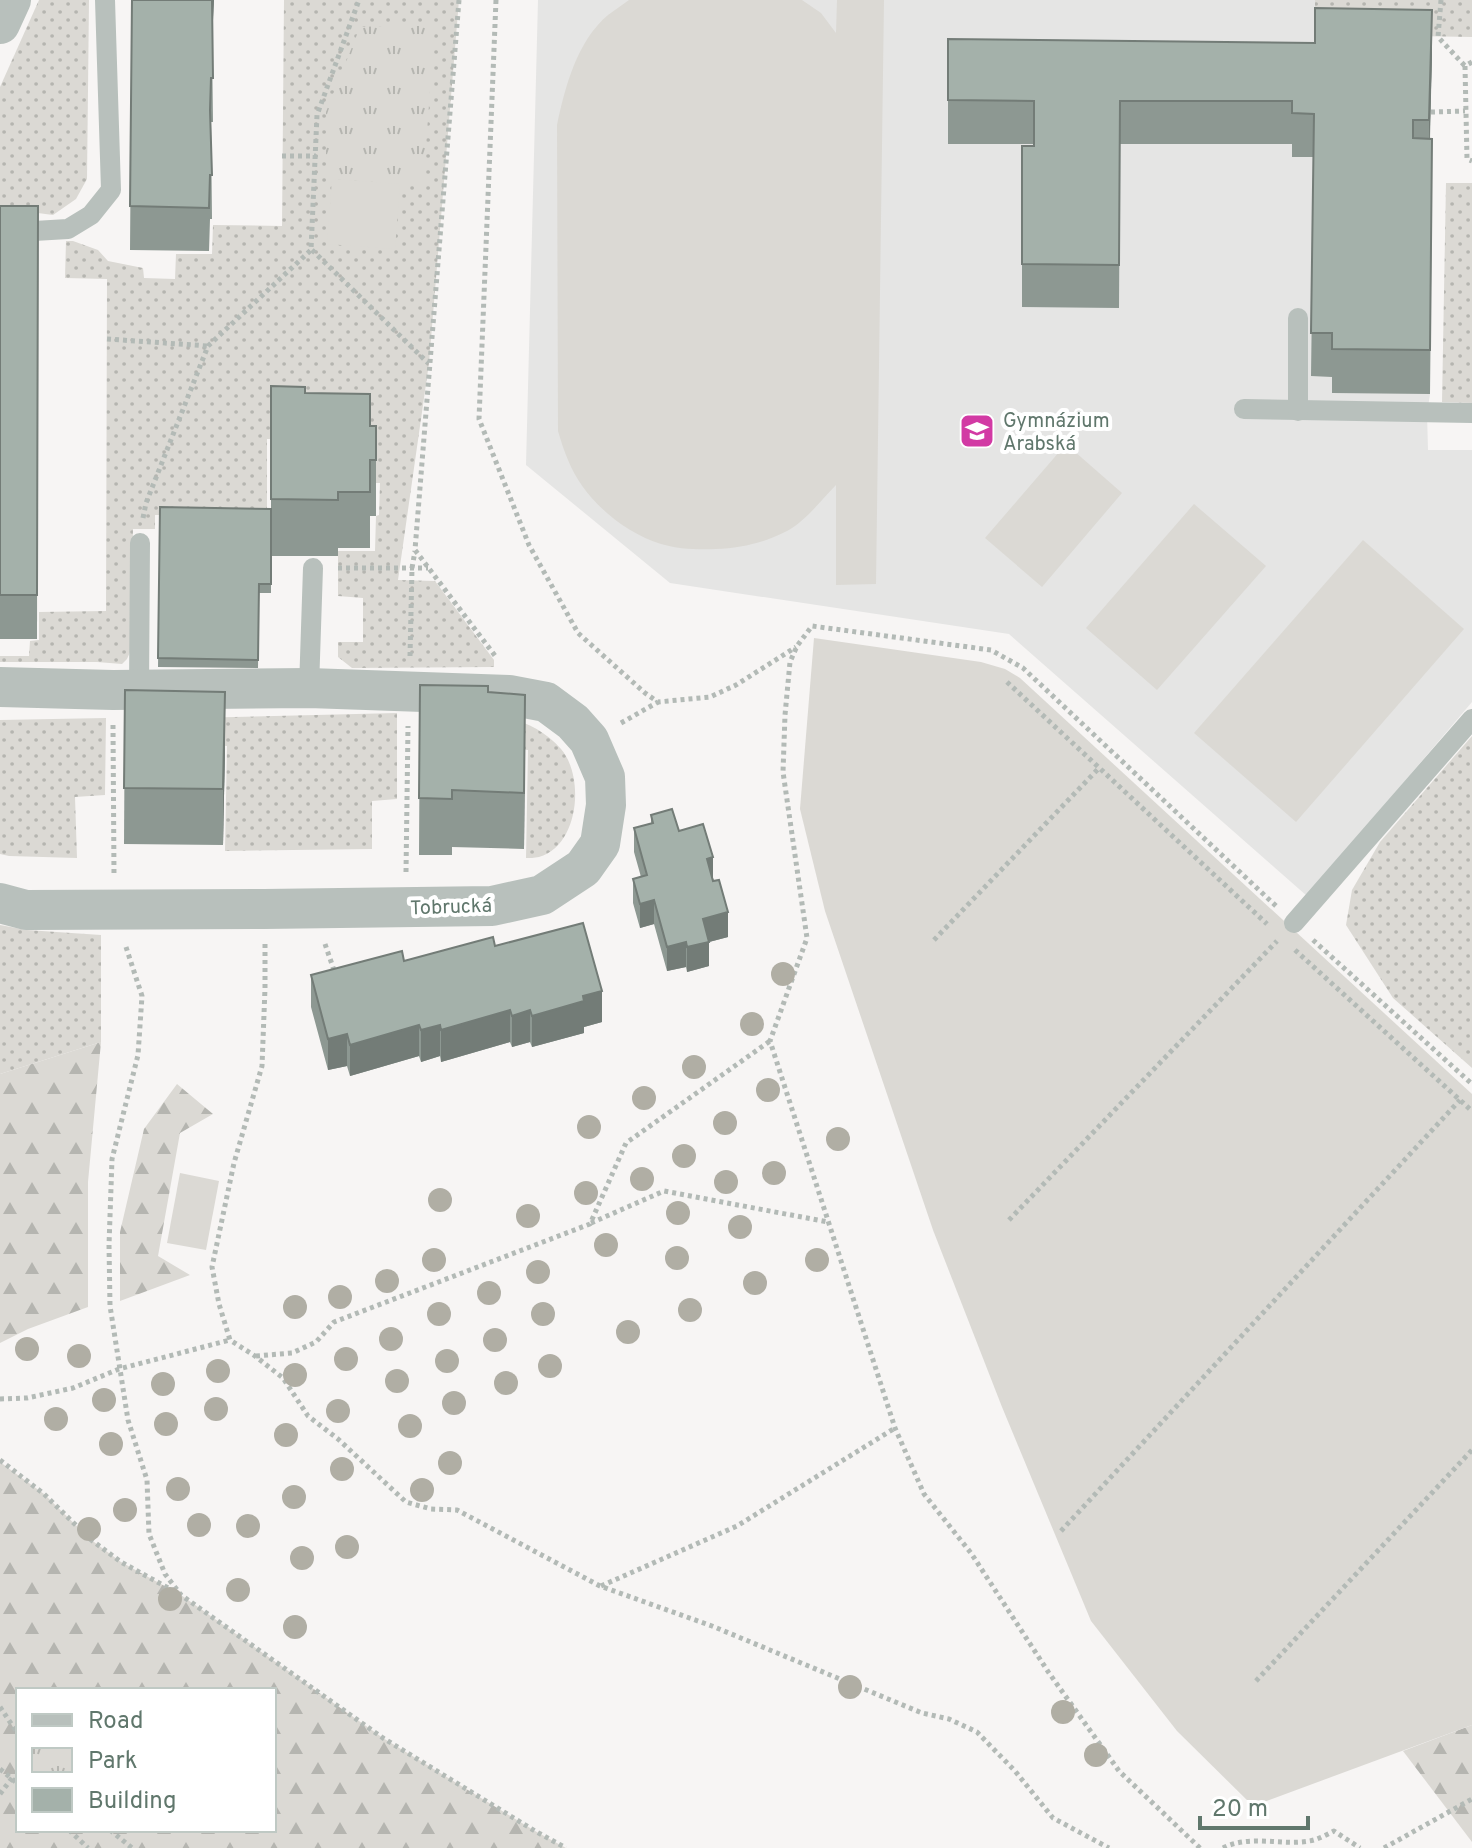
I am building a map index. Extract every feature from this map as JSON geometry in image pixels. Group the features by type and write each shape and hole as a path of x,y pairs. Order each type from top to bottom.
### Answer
{"street":[{"path":"0,24 11,0"},
{"name":"Tobrucká","path":"0,687 126,690 309,688 509,695 546,702 573,722 589,740 605,777 606,805 600,844 583,868 542,895 492,906 26,910 0,903"}],"lane":[{"path":"0,233 68,229 91,215 111,190 105,0"},
{"path":"1298,318 1298,411"},
{"path":"1244,409 1472,413"},
{"path":"126,690 140,543"},
{"path":"309,688 313,568"},
{"path":"1288,930 1472,719"}],"path":[{"path":"134,520 143,520 146,503 208,346 311,250 317,115 359,0"},
{"path":"459,0 415,550 498,659 509,695"},
{"path":"496,0 479,419 529,545 578,633 658,702 710,697 736,685 797,646"},
{"path":"1441,0 1438,37 1465,66 1467,159 1472,161"},
{"path":"1465,66 1472,62"},
{"path":"1431,112 1465,111"},
{"path":"282,156 316,156"},
{"path":"311,250 429,363"},
{"path":"107,339 208,346"},
{"path":"313,568 429,568"},
{"path":"590,1224 626,1143 770,1041 807,938 783,772 790,662 812,626 991,650 1023,668 1472,1111"},
{"path":"1007,682 1288,930 1472,1084"},
{"path":"126,690 114,909 142,996 138,1055 112,1159 110,1306 128,1420 147,1480 149,1534 165,1574 181,1595"},
{"path":"934,940 1100,767"},
{"path":"264,909 262,1066 234,1163 212,1267 230,1340 283,1378 308,1416 338,1439 406,1502 431,1509 457,1510 600,1586 712,1626 908,1707 949,1719 977,1732 1015,1771 1053,1818 1109,1848"},
{"path":"1009,1220 1288,930"},
{"path":"770,1041 895,1428 924,1494 971,1553 1049,1673 1119,1771 1200,1848"},
{"path":"1061,1531 1460,1100"},
{"path":"255,1356 292,1353 316,1342 334,1322 590,1224 664,1191 829,1222"},
{"path":"0,1399 27,1398 73,1388 119,1369 230,1340"},
{"path":"600,1586 737,1526 895,1428"},
{"path":"1256,1681 1472,1450"},
{"path":"0,1460 121,1562 181,1595 383,1738 566,1848"},
{"path":"0,1707 16,1731"},
{"path":"0,1769 16,1782"},
{"path":"0,1794 12,1778"},
{"path":"1384,1848 1472,1799"},
{"path":"1223,1848 1257,1841 1310,1841 1334,1831 1360,1848"},
{"path":"71,1832 88,1848"},
{"path":"112,1832 132,1848"}],"shaded area":[{"name":"Gymnázium Arabská","path":"538,0 1315,0 1316,52 1432,53 1428,450 1472,450 1472,702 1307,896 1009,634 670,583 526,465"}],"green space":[{"path":"39,0 89,0 87,179 76,199 53,215 0,208 0,87"},
{"path":"284,0 459,0 429,363 398,580 435,581 494,660 494,667 352,668 338,657 338,642 363,642 363,598 338,596 338,551 375,551 380,483 376,483 376,450 307,439 267,439 267,514 160,511 160,515 155,515 155,529 133,529 131,650 122,664 0,662 0,656 29,656 30,641 39,640 39,612 106,611 107,279 65,278 66,241 98,250 108,261 143,268 144,278 175,279 176,254 212,254 213,225 282,226"},
{"path":"629,0 802,0 821,13 836,33 837,0 884,0 876,584 836,585 836,485 801,521 770,539 725,548 681,548 646,539 618,522 583,487 567,457 558,431 557,125 568,80 580,51 597,26"},
{"path":"1315,0 1472,0 1472,37 1414,36 1315,52"},
{"path":"435,24 423,185 326,179 326,112 360,27"},
{"path":"332,179 400,184 395,249 327,244"},
{"path":"1446,183 1472,183 1472,403 1442,402"},
{"path":"1066,444 1122,493 1042,587 985,538"},
{"path":"1194,504 1266,566 1157,690 1086,628"},
{"path":"1363,540 1464,629 1296,822 1194,733"},
{"path":"814,638 981,662 1005,669 1020,678 1472,1094 1472,1725 1253,1806 1177,1731 1091,1621 933,1230 825,911 800,809"},
{"path":"397,713 397,799 372,801 372,849 225,851 227,746 189,744 190,718"},
{"path":"507,717 536,729 555,743 569,761 573,776 575,793 570,825 563,839 539,857 526,858 528,750 490,746"},
{"path":"106,718 105,795 75,797 77,858 0,854 0,720"},
{"path":"1472,736 1472,1068 1393,998 1346,925 1352,890 1380,842"},
{"path":"0,925 101,935 101,1042 0,1074"},
{"path":"101,1042 88,1182 88,1307 0,1343 0,1074"},
{"path":"177,1084 213,1114 180,1133 158,1256 190,1275 120,1301 120,1232 144,1129"},
{"path":"180,1173 219,1181 206,1250 167,1243"},
{"path":"0,1462 44,1494 90,1539 121,1562 181,1595 383,1738 566,1848 0,1848"},
{"path":"1472,1725 1472,1842 1403,1751"}],"building":[{"path":"132,0 212,0 212,175 209,208 130,206"},
{"path":"1315,8 1432,10 1429,120 1413,120 1413,138 1432,139 1430,350 1332,349 1332,333 1311,333 1314,114 1292,113 1292,101 1120,101 1119,265 1022,264 1022,146 1034,146 1034,101 948,100 948,39 1315,43"},
{"path":"0,206 38,206 37,595 0,595"},
{"path":"271,386 305,387 305,393 370,394 370,426 376,426 376,460 370,460 370,492 338,492 338,500 271,499"},
{"path":"160,507 271,509 271,584 259,584 258,660 158,658"},
{"path":"420,685 488,686 488,692 525,695 524,793 452,790 452,799 419,798"},
{"path":"125,690 225,692 223,789 124,788"},
{"path":"672,809 679,831 703,824 713,857 707,859 713,881 719,880 728,912 703,919 709,942 687,947 686,942 667,947 654,900 640,904 633,879 647,875 634,828 653,823 651,815"},
{"path":"583,923 602,991 583,996 584,1001 532,1016 530,1010 512,1016 510,1010 441,1030 440,1025 421,1030 419,1025 350,1045 347,1034 328,1039 311,975 402,951 404,961 493,937 495,946"}],"place":[{"name":"Gymnázium Arabská","path":"977,431"}]}
